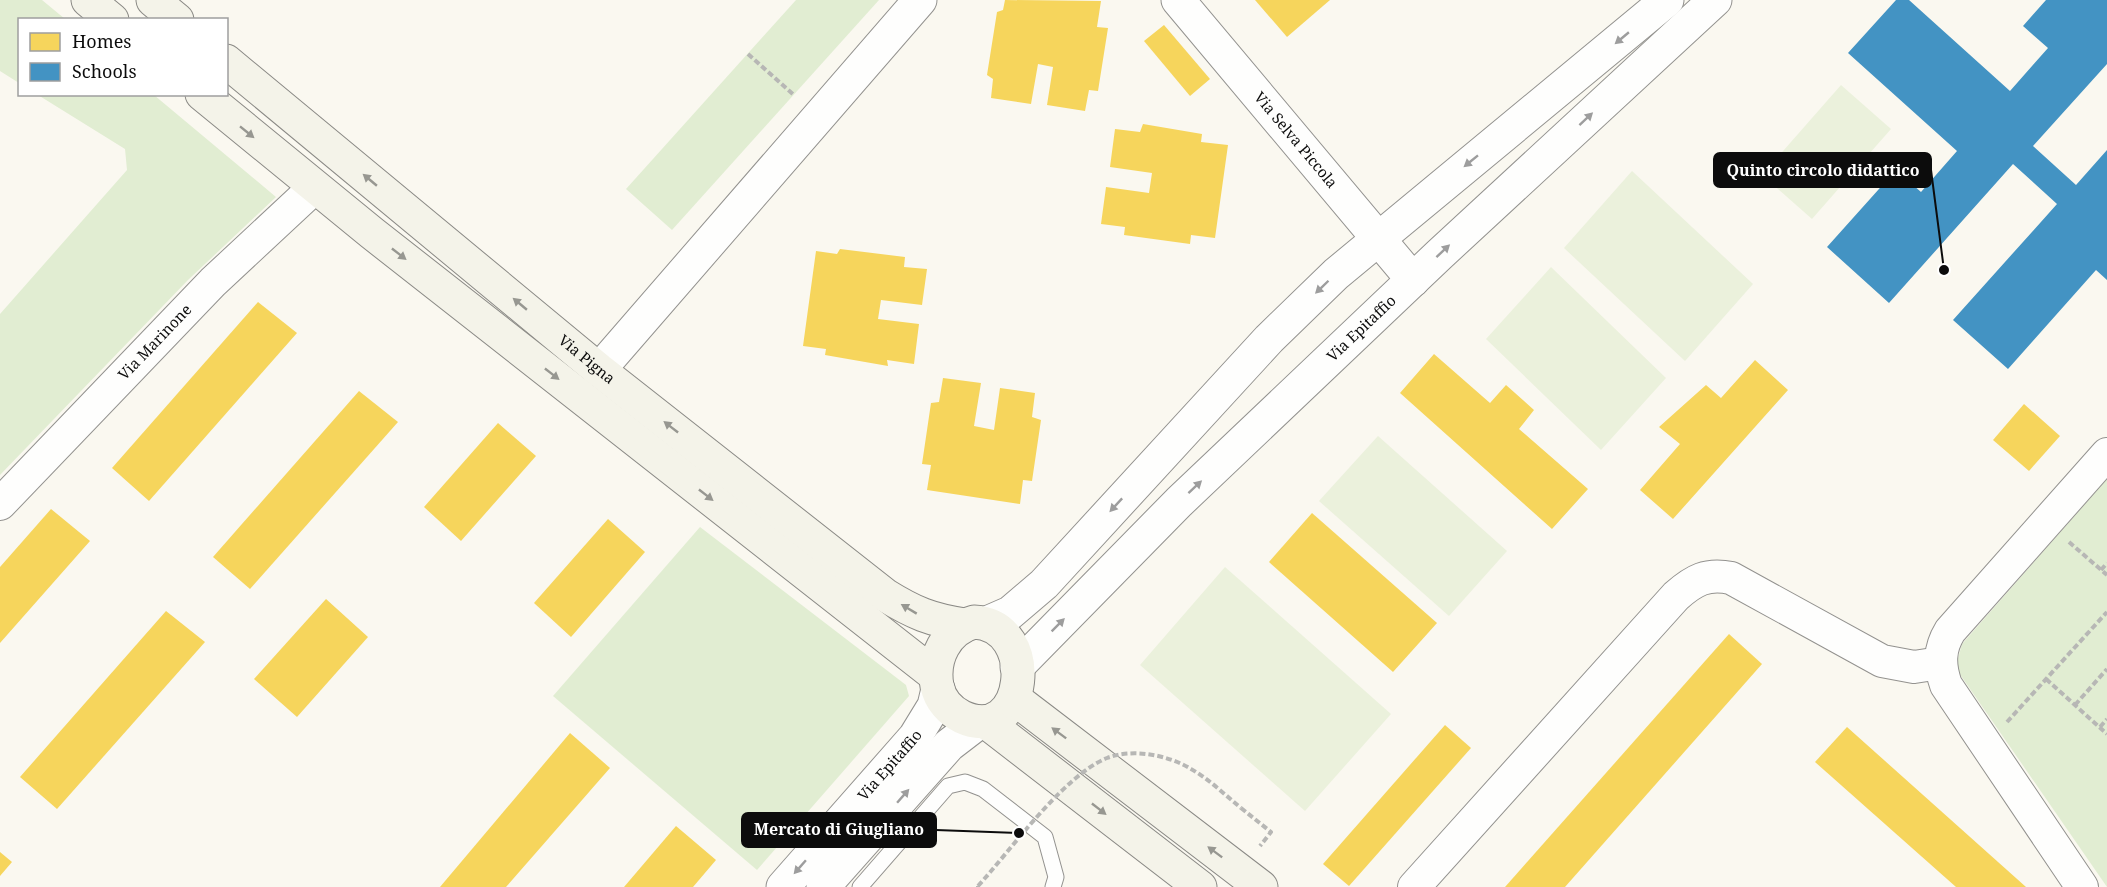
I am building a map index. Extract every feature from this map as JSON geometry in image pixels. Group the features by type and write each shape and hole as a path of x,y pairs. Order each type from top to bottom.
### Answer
{"main road":[{"path":"88,0 110,18"},
{"path":"153,0 175,18"},
{"name":"Via Pigna","path":"228,63 599,370 885,595 916,614 936,621 976,624"},
{"path":"204,96 315,187 937,682 948,708 959,716 983,722 1200,887"},
{"path":"976,624 1006,635 1019,677 1015,699 1261,887"},
{"name":"Via Epitaffio","path":"937,682 944,642 976,624"},
{"name":"Via Epitaffio","path":"983,722 997,718 1015,699"}],"street":[{"path":"599,370 920,0"},
{"name":"Via Selva Piccola","path":"1178,0 1413,280"},
{"name":"Via Epitaffio","path":"976,624 1010,613 1044,584 1269,339 1377,238 1666,0"},
{"name":"Via Epitaffio","path":"1017,667 1179,502 1714,0"},
{"name":"Via Marinone","path":"0,504 213,282 315,187"},
{"path":"2082,887 1946,685 1940,663 1943,642 1950,631 2107,454"},
{"path":"1414,887 1676,596 1700,578 1715,575 1746,585 1882,661 1914,667 1940,663"},
{"name":"Via Epitaffio","path":"783,887 915,737 934,706 937,682"},
{"name":"Via Epitaffio","path":"823,887 889,833 949,745 983,722"}],"lane":[{"path":"860,887 889,833 948,786 965,782 983,789 1045,837 1056,877 1053,887"}],"path":[{"path":"748,54 794,95"},
{"path":"2067,541 2107,575"},
{"path":"2101,570 2107,563"},
{"path":"2007,723 2107,612"},
{"path":"2075,705 2107,669"},
{"path":"2046,679 2107,734"},
{"path":"2100,727 2107,719"},
{"path":"978,887 1062,791 1087,770 1108,758 1134,754 1161,756 1191,768 1271,832"}],"green space":[{"path":"0,0 42,0 64,18 18,18 18,82 0,71"},
{"path":"796,0 879,0 672,230 626,189"},
{"path":"1841,85 1891,129 1812,219 1762,175"},
{"path":"40,96 155,96 276,197 188,280 0,475 0,314 127,170 125,149"},
{"path":"1632,171 1753,284 1685,361 1564,248"},
{"path":"1551,267 1666,378 1601,450 1486,339"},
{"path":"1378,436 1507,551 1449,616 1319,501"},
{"path":"2107,479 2107,887 1959,673 1957,662 1962,644"},
{"path":"700,527 906,685 909,696 757,870 553,696"},
{"path":"1225,567 1391,714 1305,811 1140,665"}],"building: Homes":[{"path":"1005,0 1101,1 1097,27 1108,28 1098,91 1089,90 1085,111 1047,105 1053,67 1038,64 1031,104 991,98 993,79 987,75 997,12 1003,10"},
{"path":"1255,0 1330,0 1287,37"},
{"path":"1164,25 1210,79 1190,96 1144,41"},
{"path":"1143,124 1202,134 1201,142 1228,145 1215,238 1191,235 1190,244 1124,235 1125,227 1101,224 1106,187 1149,193 1152,173 1110,167 1115,129 1140,132"},
{"path":"840,249 905,257 904,267 927,269 922,305 881,300 878,319 919,324 914,364 887,360 888,366 825,355 826,349 803,346 816,251 837,254"},
{"path":"258,302 297,333 149,501 112,468"},
{"path":"1434,354 1490,403 1506,385 1534,410 1519,429 1588,489 1552,529 1400,393"},
{"path":"1755,360 1788,390 1673,519 1640,490 1680,444 1659,427 1706,385 1721,398"},
{"path":"943,378 981,383 974,426 994,430 1000,388 1035,393 1032,417 1041,420 1032,481 1023,480 1020,504 927,490 931,465 922,464 931,403 939,402"},
{"path":"359,391 398,422 250,589 213,557"},
{"path":"2024,404 2060,436 2029,471 1993,440"},
{"path":"498,423 536,456 461,541 424,507"},
{"path":"51,509 90,541 0,643 0,567"},
{"path":"1312,513 1437,623 1393,672 1269,562"},
{"path":"608,519 645,552 571,637 534,603"},
{"path":"326,599 368,637 297,717 254,679"},
{"path":"166,611 205,642 57,809 20,777"},
{"path":"1729,634 1762,664 1565,887 1505,887"},
{"path":"1445,725 1471,748 1349,886 1323,864"},
{"path":"1847,727 2026,887 1956,887 1815,762"},
{"path":"570,733 610,768 506,887 440,887"},
{"path":"676,826 716,860 693,887 624,887"},
{"path":"0,852 12,862 0,876"}],"building: Schools":[{"path":"1896,0 1909,0 2010,91 2048,48 2023,26 2046,0 2107,0 2107,64 2033,146 2076,185 2107,150 2107,280 2096,270 2008,369 1953,320 2057,204 2013,164 1889,303 1827,247 1896,170 1921,192 1957,151 1848,53"}],"place":[{"name":"Quinto circolo didattico","path":"1944,270"},
{"name":"Mercato di Giugliano","path":"1019,833"}]}
